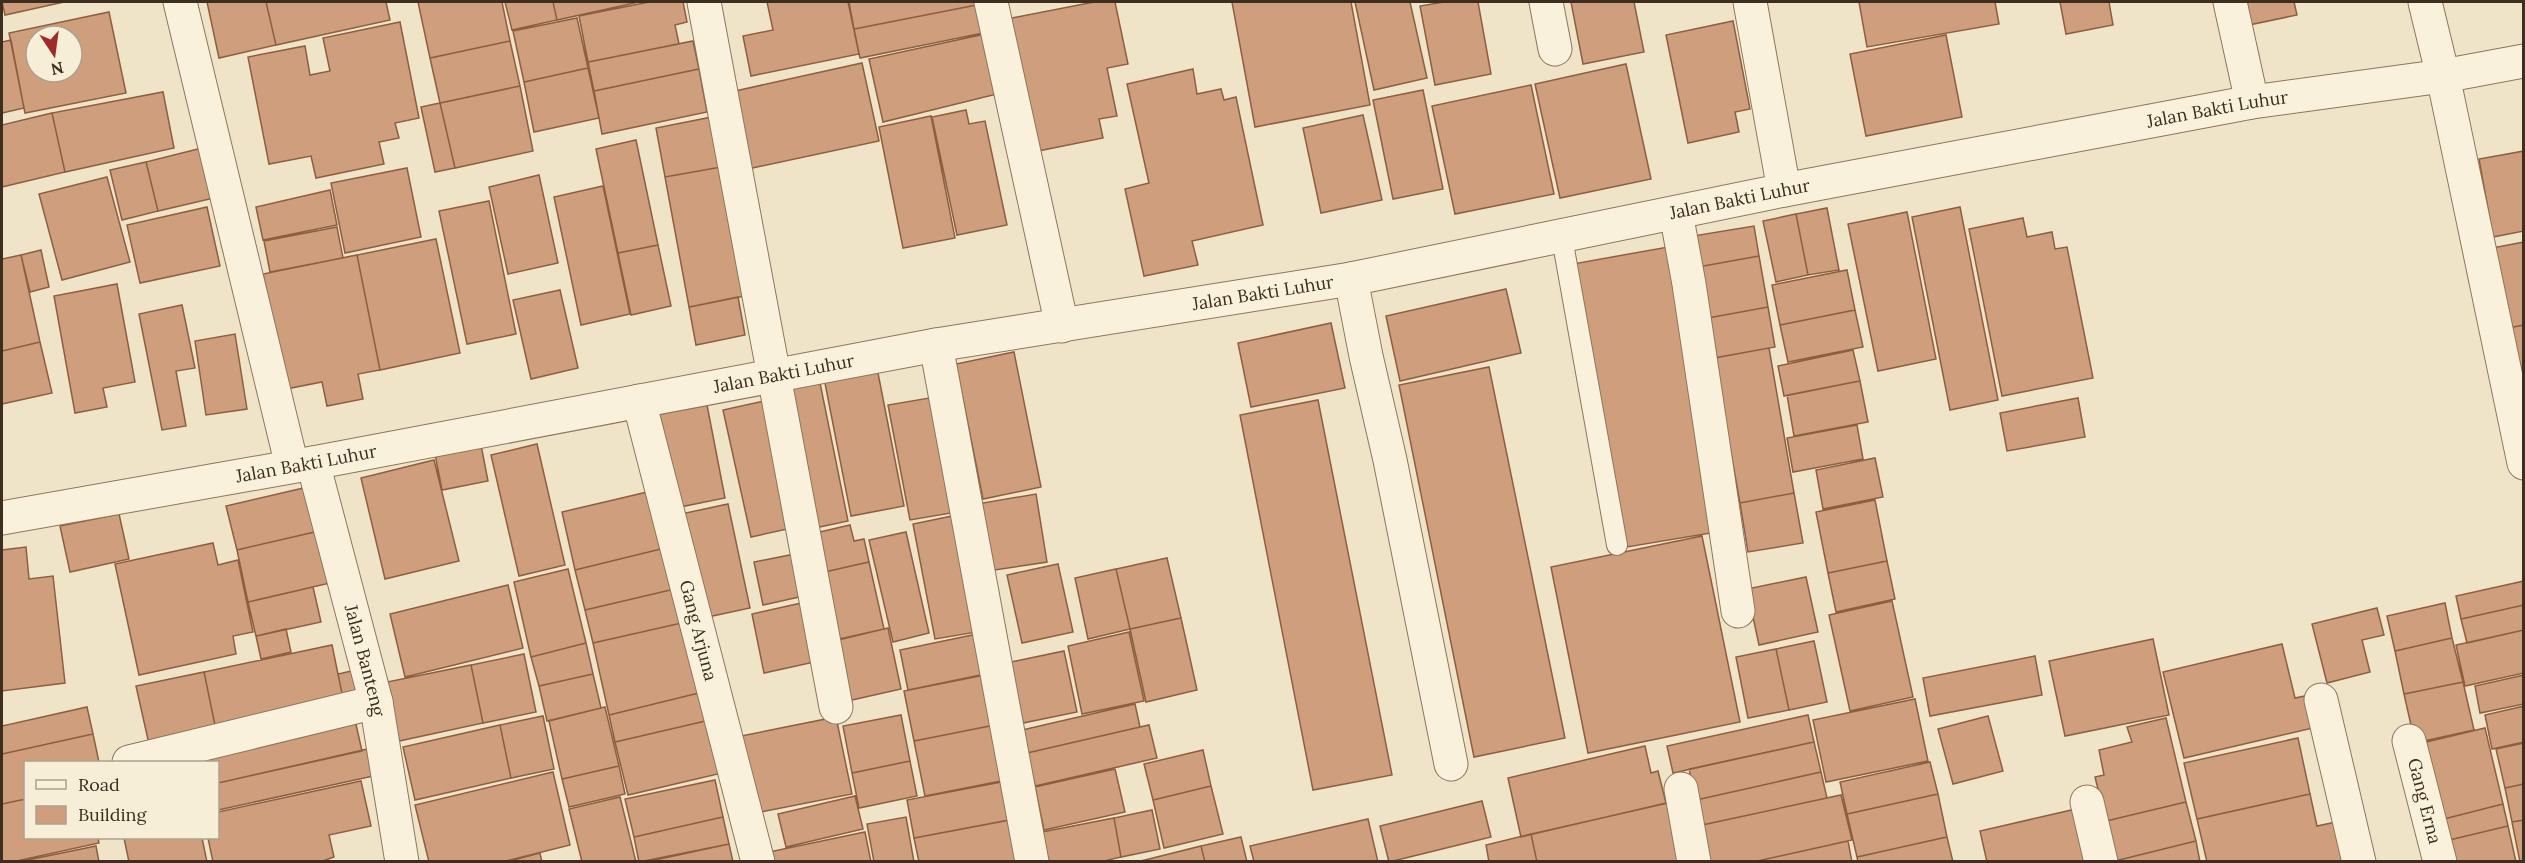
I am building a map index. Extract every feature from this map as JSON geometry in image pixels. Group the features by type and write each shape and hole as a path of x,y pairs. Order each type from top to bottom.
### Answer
{"street":[{"name":"Jalan Banteng","path":"180,2 303,465 376,702 402,861"},
{"path":"704,2 836,707"},
{"path":"991,2 1062,326"},
{"path":"1546,2 1555,49"},
{"path":"1750,2 1784,190"},
{"path":"2230,2 2252,102"},
{"path":"2425,2 2443,76 2523,463"},
{"name":"Jalan Bakti Luhur","path":"2,518 303,465 936,345 1351,279 1784,190 2252,102 2443,76 2523,61"},
{"path":"1676,213 1689,284 1738,611"},
{"path":"1351,279 1366,356 1393,471 1451,764"},
{"path":"936,345 1032,861"},
{"name":"Gang Arjuna","path":"639,401 758,861"},
{"path":"2322,700 2359,861"},
{"path":"133,761 376,702"},
{"name":"Gang Erna","path":"2409,741 2440,861"},
{"path":"1681,789 1694,861"},
{"path":"2087,802 2101,861"}],"lane":[{"path":"1562,237 1617,545"}],"building":[{"path":"2,2 64,2 5,15"},
{"path":"207,2 266,2 276,45 219,58"},
{"path":"266,2 386,2 390,20 276,45"},
{"path":"418,2 502,2 510,41 430,58"},
{"path":"505,2 553,2 557,20 512,30"},
{"path":"553,2 639,2 557,20"},
{"path":"649,2 683,2 687,22 675,25 679,44 588,62 579,16"},
{"path":"767,2 848,2 859,54 751,76 743,36 773,30"},
{"path":"849,2 982,2 982,4 854,29"},
{"path":"1094,2 1115,2 1128,64 1107,68 1117,116 1099,119 1103,138 1033,152 1007,19"},
{"path":"1232,2 1351,2 1370,105 1255,127"},
{"path":"1355,2 1410,2 1427,78 1374,90"},
{"path":"1444,2 1478,2 1491,74 1435,85 1420,6"},
{"path":"1571,2 1634,2 1644,52 1583,64"},
{"path":"1859,2 1995,2 1999,24 1867,47"},
{"path":"2060,2 2109,2 2113,25 2066,34"},
{"path":"2238,2 2294,2 2297,15 2244,26"},
{"path":"982,4 988,32 860,58 854,29"},
{"path":"109,12 126,93 25,113 9,33 24,30 24,84 84,84 84,24 52,24"},
{"path":"577,18 588,68 524,82 513,31"},
{"path":"1733,21 1750,109 1735,112 1739,132 1688,143 1666,35"},
{"path":"400,22 419,118 395,123 399,138 379,142 384,164 316,178 311,156 269,164 248,57 305,46 310,75 330,71 323,38"},
{"path":"985,34 997,94 883,122 869,59"},
{"path":"1946,35 1962,117 1866,136 1850,54"},
{"path":"11,40 24,108 2,113 2,42"},
{"path":"510,41 520,86 440,103 430,58"},
{"path":"693,41 699,69 594,91 588,62"},
{"path":"862,63 879,141 743,170 726,93"},
{"path":"1626,64 1651,179 1560,198 1535,84"},
{"path":"588,68 599,118 534,132 524,82"},
{"path":"699,69 707,112 602,134 594,91"},
{"path":"1193,69 1197,94 1221,89 1224,100 1236,97 1263,225 1192,241 1198,265 1144,276 1125,189 1149,183 1127,84"},
{"path":"1531,85 1554,194 1455,214 1432,106"},
{"path":"520,86 533,151 455,168 440,103"},
{"path":"1423,90 1443,189 1393,199 1373,100"},
{"path":"163,92 174,148 65,172 52,113"},
{"path":"440,103 455,168 435,172 421,107"},
{"path":"966,110 969,124 985,121 1007,225 957,235 932,117"},
{"path":"52,113 65,172 2,187 2,125"},
{"path":"1363,115 1382,200 1321,213 1303,128"},
{"path":"931,116 955,238 903,248 879,127"},
{"path":"712,117 721,167 665,177 656,128"},
{"path":"636,140 658,245 618,253 596,149"},
{"path":"202,148 214,198 158,211 146,162"},
{"path":"2524,151 2524,231 2493,237 2479,159"},
{"path":"146,162 158,211 122,220 110,170"},
{"path":"721,167 745,296 689,307 665,177"},
{"path":"407,168 421,237 345,253 331,183"},
{"path":"539,175 558,263 508,274 489,187"},
{"path":"107,177 130,262 62,280 39,194"},
{"path":"603,186 630,314 581,325 554,197"},
{"path":"330,190 337,225 263,240 256,207"},
{"path":"489,201 516,334 467,344 439,211"},
{"path":"207,207 220,266 140,283 127,225"},
{"path":"1960,207 1998,400 1950,410 1912,217"},
{"path":"1827,208 1839,270 1808,275 1796,214"},
{"path":"1907,212 1936,359 1878,371 1848,224"},
{"path":"1796,214 1808,275 1776,282 1763,221"},
{"path":"2023,218 2027,237 2052,232 2055,249 2067,247 2093,378 2002,396 1969,229"},
{"path":"1754,226 1759,256 1698,267 1693,236"},
{"path":"337,227 343,258 270,272 264,241"},
{"path":"436,239 460,353 380,370 357,255"},
{"path":"2524,242 2524,325 2508,328 2492,248"},
{"path":"658,245 671,306 631,315 618,253"},
{"path":"1668,247 1717,532 1621,548 1573,264"},
{"path":"41,250 49,287 30,292 21,255"},
{"path":"21,255 40,342 2,351 2,259"},
{"path":"357,255 380,370 358,374 363,399 327,406 322,382 286,389 263,274"},
{"path":"1759,256 1768,307 1708,318 1698,267"},
{"path":"1847,270 1855,310 1780,325 1772,285"},
{"path":"117,284 135,382 103,388 107,407 75,413 54,296"},
{"path":"1506,289 1521,353 1400,381 1386,316"},
{"path":"560,290 578,368 531,379 513,300"},
{"path":"738,297 745,335 696,345 689,307"},
{"path":"182,305 195,368 176,371 186,426 162,430 139,314"},
{"path":"1768,307 1775,347 1714,358 1708,318"},
{"path":"1855,310 1863,347 1788,362 1780,325"},
{"path":"1331,323 1345,388 1251,407 1238,343"},
{"path":"2524,325 2524,400 2508,328"},
{"path":"235,334 247,409 206,415 195,341"},
{"path":"40,342 52,393 2,404 2,351"},
{"path":"1769,348 1794,493 1740,503 1714,358"},
{"path":"1853,350 1860,381 1784,396 1778,366"},
{"path":"1014,352 1041,487 983,499 956,364"},
{"path":"1489,367 1565,738 1474,757 1399,385"},
{"path":"877,368 904,506 851,516 824,378"},
{"path":"819,378 848,521 810,529 781,385"},
{"path":"1860,381 1868,422 1794,436 1787,395"},
{"path":"941,396 963,511 910,520 888,405"},
{"path":"2078,398 2085,437 2007,451 2000,413"},
{"path":"1318,400 1392,775 1313,790 1240,415"},
{"path":"764,401 792,528 751,537 723,410"},
{"path":"707,405 725,498 675,508 658,414"},
{"path":"1857,425 1863,459 1793,472 1787,438"},
{"path":"480,440 488,481 442,490 434,449"},
{"path":"537,444 565,565 519,576 491,455"},
{"path":"1875,458 1883,497 1823,509 1816,470"},
{"path":"434,460 459,561 385,579 361,478"},
{"path":"308,487 319,531 237,550 226,506"},
{"path":"656,490 669,547 575,570 562,512"},
{"path":"1794,493 1803,543 1748,552 1740,503"},
{"path":"1036,494 1047,562 988,571 977,504"},
{"path":"1875,500 1887,561 1828,573 1816,512"},
{"path":"728,504 750,608 703,618 681,514"},
{"path":"119,514 129,559 70,572 60,526"},
{"path":"962,514 983,631 935,639 913,524"},
{"path":"850,525 854,541 864,539 869,562 820,573 811,534"},
{"path":"319,531 330,583 248,602 237,550"},
{"path":"906,532 929,633 893,642 869,540"},
{"path":"1702,536 1740,722 1588,753 1551,567"},
{"path":"213,543 218,565 238,560 253,632 233,636 236,654 139,675 115,564"},
{"path":"26,547 29,579 53,576 65,683 2,691 2,550"},
{"path":"669,547 679,588 585,610 575,570"},
{"path":"795,554 804,596 763,605 754,562"},
{"path":"1167,558 1181,618 1130,629 1116,569"},
{"path":"1887,561 1895,599 1836,612 1828,573"},
{"path":"869,562 884,629 835,640 820,573"},
{"path":"1058,564 1073,632 1022,643 1007,575"},
{"path":"568,569 586,643 531,657 514,582"},
{"path":"1116,569 1130,629 1088,639 1075,578"},
{"path":"1806,577 1818,632 1759,645 1747,589"},
{"path":"2524,581 2524,605 2461,619 2456,596"},
{"path":"508,585 523,648 405,677 390,614"},
{"path":"313,587 321,622 256,636 248,602"},
{"path":"679,588 686,622 593,643 585,610"},
{"path":"1892,601 1913,697 1850,711 1829,615"},
{"path":"806,602 819,661 764,673 752,614"},
{"path":"2445,603 2452,638 2395,651 2387,616"},
{"path":"2524,605 2524,630 2467,643 2461,619"},
{"path":"2377,608 2384,635 2362,640 2370,672 2327,683 2312,624"},
{"path":"1181,618 1197,690 1146,702 1130,629"},
{"path":"686,622 703,692 609,715 593,643"},
{"path":"888,628 901,689 843,702 830,642"},
{"path":"286,629 291,652 261,659 256,636"},
{"path":"2524,630 2524,673 2465,686 2456,645"},
{"path":"1129,632 1144,701 1082,714 1068,646"},
{"path":"982,633 990,673 908,690 900,650"},
{"path":"2452,638 2463,682 2404,694 2395,651"},
{"path":"2153,639 2169,715 2065,736 2049,661"},
{"path":"1814,641 1827,702 1789,710 1776,649"},
{"path":"586,643 593,674 539,686 531,657"},
{"path":"2282,644 2295,698 2310,695 2317,727 2184,758 2163,672"},
{"path":"332,645 344,703 216,730 204,672"},
{"path":"1776,649 1789,710 1748,718 1736,657"},
{"path":"1064,651 1077,712 1023,723 1011,662"},
{"path":"524,654 536,712 483,723 471,665"},
{"path":"2035,656 2042,695 1930,716 1923,678"},
{"path":"471,665 483,723 399,741 387,682"},
{"path":"356,670 362,699 344,703 338,674"},
{"path":"204,672 216,730 149,744 136,686"},
{"path":"593,674 601,708 547,721 539,686"},
{"path":"990,674 1000,724 914,741 904,691"},
{"path":"2524,675 2524,704 2480,713 2475,686"},
{"path":"2463,682 2474,730 2415,743 2404,694"},
{"path":"703,692 710,720 615,742 609,715"},
{"path":"1915,699 1928,761 1826,782 1813,720"},
{"path":"1135,704 1140,727 1027,753 1022,730"},
{"path":"2524,706 2524,742 2492,749 2485,715"},
{"path":"87,707 93,734 2,754 2,726"},
{"path":"605,707 619,766 562,779 549,721"},
{"path":"901,715 910,761 852,773 843,726"},
{"path":"1808,715 1814,742 1673,773 1667,746"},
{"path":"543,716 554,769 511,778 500,725"},
{"path":"1988,716 2003,771 1953,784 1938,729"},
{"path":"836,717 852,794 756,813 741,736"},
{"path":"2166,718 2186,802 2106,821 2095,777 2104,775 2099,750 2132,742 2127,727"},
{"path":"355,720 362,751 219,783 219,761 198,761"},
{"path":"710,720 722,773 628,795 615,742"},
{"path":"1000,724 1011,779 925,796 914,741"},
{"path":"500,725 511,778 415,800 403,747"},
{"path":"1149,725 1157,758 1035,786 1027,753"},
{"path":"2485,728 2503,804 2436,821 2418,744"},
{"path":"93,734 99,761 24,761 24,799 2,804 2,754"},
{"path":"2298,738 2310,794 2197,819 2184,763"},
{"path":"1814,742 1821,772 1696,800 1689,769"},
{"path":"2524,743 2524,784 2505,788 2496,749"},
{"path":"1645,746 1651,773 1658,771 1666,803 1521,837 1508,778"},
{"path":"372,748 378,775 219,810 219,783"},
{"path":"1203,750 1211,786 1153,800 1144,764"},
{"path":"910,761 917,796 859,808 852,773"},
{"path":"1930,762 1938,794 1847,814 1840,782"},
{"path":"619,766 625,794 569,807 562,779"},
{"path":"1115,769 1125,812 1044,830 1035,787"},
{"path":"553,772 570,845 502,862 429,862 415,805"},
{"path":"1821,772 1827,798 1702,825 1696,800"},
{"path":"715,780 723,817 634,837 625,799"},
{"path":"1012,780 1020,818 914,838 907,800"},
{"path":"361,781 371,826 329,835 334,857 320,862 213,862 208,839 219,839 219,812"},
{"path":"2524,784 2524,820 2512,822 2505,788"},
{"path":"1211,786 1223,834 1164,848 1153,800"},
{"path":"1938,794 1947,837 1857,857 1847,814"},
{"path":"2310,794 2317,826 2336,822 2345,862 2207,862 2197,819"},
{"path":"1841,795 1852,840 1753,862 1709,862 1702,825"},
{"path":"855,796 863,829 786,847 778,814"},
{"path":"620,797 636,862 582,862 569,809"},
{"path":"24,799 24,839 98,839 99,843 12,862 2,862 2,804"},
{"path":"1482,801 1491,837 1389,862 1380,826"},
{"path":"1677,801 1680,862 1537,862 1531,834"},
{"path":"2186,802 2196,841 2115,861 2106,821"},
{"path":"2503,804 2508,826 2441,842 2436,821"},
{"path":"2076,809 2088,862 1987,862 1980,831"},
{"path":"1152,810 1160,849 1121,857 1114,818"},
{"path":"723,817 729,844 639,862 634,837"},
{"path":"906,817 914,862 874,862 867,824"},
{"path":"1020,818 1028,862 919,862 914,838"},
{"path":"1114,818 1121,857 1100,862 1049,862 1042,832"},
{"path":"1368,819 1378,862 1254,862 1250,846"},
{"path":"2524,820 2524,862 2520,862 2512,822"},
{"path":"2508,826 2516,862 2446,862 2441,842"},
{"path":"865,832 871,862 771,862 769,852"},
{"path":"1531,834 1537,862 1489,862 1486,845"},
{"path":"1241,837 1247,862 1205,862 1201,846"},
{"path":"1947,837 1953,862 1858,862 1857,857"},
{"path":"124,839 202,839 207,862 129,862"},
{"path":"1848,841 1852,862 1753,862"},
{"path":"2196,841 2200,862 2115,861"},
{"path":"729,844 733,862 646,862"},
{"path":"96,846 99,862 18,862"},
{"path":"1201,846 1205,862 1137,862"},
{"path":"540,853 542,862 506,862"}]}
